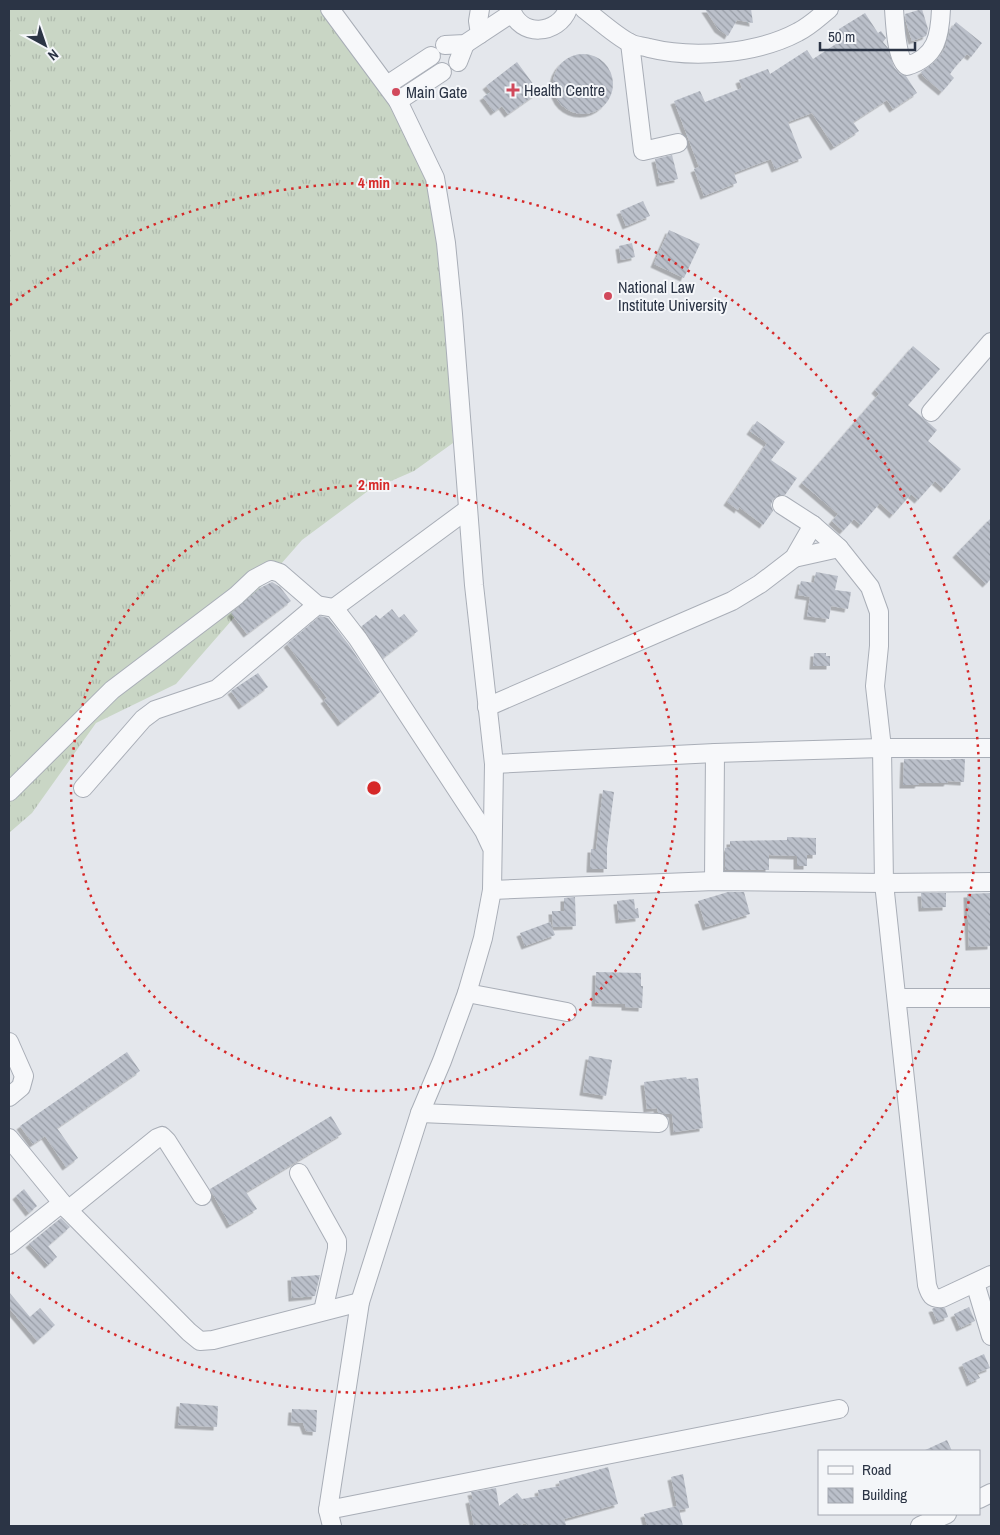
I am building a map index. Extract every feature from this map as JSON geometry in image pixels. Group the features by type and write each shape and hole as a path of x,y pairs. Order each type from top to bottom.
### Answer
{"street":[{"path":"480,9 478,20 480,34"},
{"path":"445,45 465,44 511,11 521,24 534,30 541,30 555,26 568,9"},
{"path":"584,9 630,43 664,51 697,54 756,47 778,41 798,32 818,12"},
{"path":"894,9 896,33 902,59 907,66 920,60 937,42 940,32 941,9"},
{"path":"334,10 398,101 435,178 446,243 474,585 494,764 492,890 483,938 467,993 442,1061 420,1112 360,1302 330,1518 839,1409"},
{"path":"630,43 643,151 678,143"},
{"path":"458,62 465,44"},
{"path":"387,85 431,56"},
{"path":"398,101 442,72"},
{"path":"931,412 991,342"},
{"path":"782,505 813,525 839,548 870,587 879,612 879,646 875,686 882,748 884,883 927,1285 930,1295 935,1299 942,1298 991,1275"},
{"path":"83,788 143,719 155,710 216,689 326,606 468,509"},
{"path":"487,707 732,601 760,584 794,558 813,525"},
{"path":"794,558 839,548"},
{"path":"9,792 112,690 236,596 254,579 271,570 280,573 326,606 358,638 484,830 493,852"},
{"path":"494,764 715,753 882,748 991,748"},
{"path":"714,881 715,753"},
{"path":"492,890 714,881 991,882"},
{"path":"467,993 567,1012"},
{"path":"897,998 991,998"},
{"path":"9,1042 24,1076 21,1087 9,1097"},
{"path":"420,1112 659,1123"},
{"path":"9,1245 162,1136 202,1196"},
{"path":"9,1138 65,1206 200,1341 213,1340 360,1302"},
{"path":"298,1173 337,1241 338,1249 323,1311"},
{"path":"975,1283 991,1336"},
{"path":"920,1526 945,1515"}],"green space":[{"path":"9,9 331,9 403,109 430,188 445,303 453,443 414,471 368,491 302,540 176,684 96,723 32,813 9,833"}],"building":[{"path":"705,9 751,9 753,23 737,20 728,36 718,29"},
{"path":"922,9 928,29 927,33 926,36 912,41 905,14"},
{"path":"865,13 878,33 881,31 886,38 883,42 888,48 894,67 900,74 906,76 917,93 893,109 887,100 853,122 859,131 834,147 812,113 788,122 802,158 775,169 771,159 734,173 737,183 704,196 694,169 699,167 674,101 700,91 705,102 742,88 739,80 768,69 770,74 807,50 813,59 845,38 839,29"},
{"path":"956,22 982,43 971,57 967,54 956,66 950,74 954,78 942,92 923,76 921,72 940,56 945,48 950,30"},
{"path":"583,54 600,59 608,67 613,84 608,101 600,109 583,114 566,109 558,101 553,84 558,67 566,59"},
{"path":"517,62 539,92 508,114 502,106 494,112 483,97 491,92 486,86"},
{"path":"672,155 678,179 660,183 655,159"},
{"path":"643,201 650,216 626,226 620,211"},
{"path":"669,230 700,244 684,278 654,264"},
{"path":"632,243 635,257 621,260 619,246"},
{"path":"913,346 940,369 908,405 937,430 928,441 961,469 944,489 935,481 918,500 911,494 893,515 880,503 861,525 854,519 843,531 832,521 838,514 802,483 879,394 875,390"},
{"path":"757,421 785,442 771,460 797,478 785,495 778,495 773,499 771,505 773,511 763,525 739,507 738,510 727,502 767,443 750,431"},
{"path":"991,518 991,579 986,584 956,554"},
{"path":"816,572 838,576 835,590 851,592 848,609 831,606 829,619 807,616 810,597 798,595 801,581 814,583"},
{"path":"272,582 280,587 291,601 247,634 231,613 260,588"},
{"path":"392,609 399,618 404,614 418,631 383,658 362,626 376,615 380,619"},
{"path":"320,616 328,618 349,645 380,692 341,723 324,700 327,698 287,644"},
{"path":"814,653 826,653 826,656 830,656 830,666 813,666"},
{"path":"258,673 268,687 242,706 231,691"},
{"path":"904,759 965,759 964,782 948,781 947,783 903,785"},
{"path":"603,790 614,792 607,848 607,869 590,869 591,849 596,849"},
{"path":"787,837 816,838 816,855 807,855 807,866 797,866 797,856 769,855 769,870 725,870 725,848 730,847 730,841 787,840"},
{"path":"728,892 744,892 750,914 706,927 698,901"},
{"path":"921,893 946,893 946,907 922,908"},
{"path":"991,893 991,946 969,947 967,894"},
{"path":"575,897 576,926 553,927 552,911 564,911 564,898"},
{"path":"634,899 635,909 638,908 639,918 619,920 617,901"},
{"path":"550,922 555,935 525,946 520,933"},
{"path":"596,972 641,973 641,986 643,986 642,1008 625,1007 625,1004 595,1003"},
{"path":"127,1052 140,1071 57,1128 78,1158 66,1167 45,1136 33,1144 20,1126"},
{"path":"589,1056 612,1060 606,1096 583,1092"},
{"path":"686,1077 687,1079 698,1078 703,1128 674,1132 672,1114 658,1112 657,1108 647,1109 644,1082"},
{"path":"331,1116 342,1134 246,1192 257,1209 230,1225 210,1189"},
{"path":"24,1189 37,1206 29,1213 16,1196"},
{"path":"61,1218 70,1227 48,1246 57,1257 48,1265 29,1244"},
{"path":"320,1275 315,1296 292,1298 291,1277"},
{"path":"9,1292 30,1317 40,1308 55,1325 37,1341 9,1308"},
{"path":"969,1307 975,1321 960,1328 954,1314"},
{"path":"945,1308 948,1317 937,1321 932,1309"},
{"path":"984,1354 990,1368 977,1373 980,1378 970,1383 962,1364"},
{"path":"180,1403 218,1406 217,1427 178,1425"},
{"path":"292,1409 317,1410 316,1432 306,1431 303,1423 291,1422"},
{"path":"947,1440 952,1450 925,1450"},
{"path":"608,1467 618,1504 564,1519 566,1525 528,1526 525,1523 519,1526 474,1526 469,1500 473,1499 471,1492 496,1488 499,1506 517,1493 522,1499 539,1496 538,1490 560,1486 559,1481"},
{"path":"683,1474 689,1508 679,1510 683,1526 647,1526 644,1514 677,1506 671,1477"}],"place":[{"name":"Health Centre","path":"513,90"},
{"name":"Main Gate","path":"396,92"},
{"name":"National Law Institute University","path":"608,296"}]}
